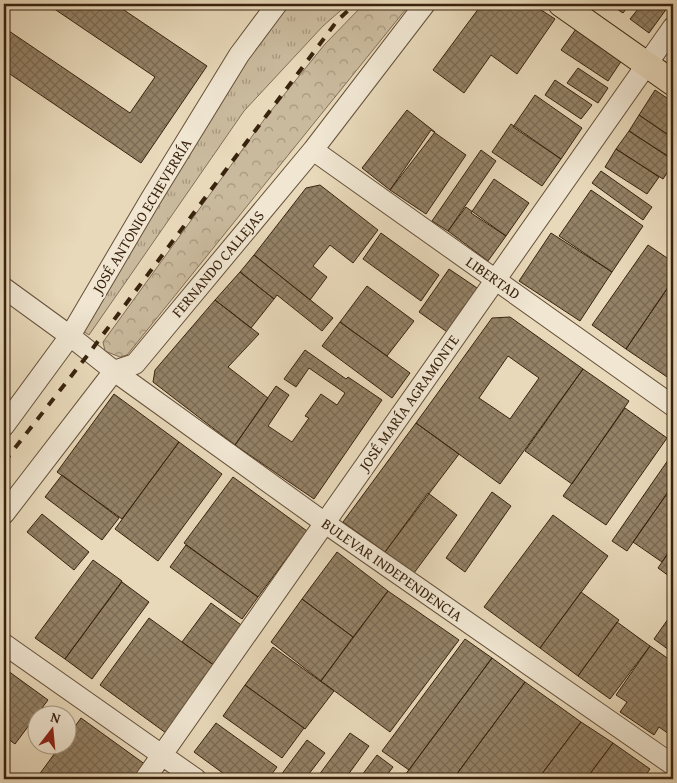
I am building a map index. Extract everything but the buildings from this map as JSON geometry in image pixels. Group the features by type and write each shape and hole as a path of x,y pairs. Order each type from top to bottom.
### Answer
{"main road":[{"path":"561,4 673,82"}],"street":[{"name":"JOSÉ ANTONIO ECHEVERRÍA","path":"4,426 70,336 150,200 239,55 277,4"},
{"name":"FERNANDO CALLEJAS","path":"114,371 135,364 313,150 425,4"},
{"name":"JOSÉ MARÍA AGRAMONTE","path":"145,779 673,27"},
{"name":"LIBERTAD","path":"313,150 673,406"},
{"name":"BULEVAR INDEPENDENCIA","path":"4,288 114,371 325,523 673,766"},
{"path":"4,514 114,371"},
{"path":"4,644 196,779"},
{"path":"665,779 673,766"}],"green space":[{"path":"290,4 348,4 323,26 244,111 89,335 83,331 233,76"},
{"path":"364,4 410,4 127,355 120,357 105,351 103,342 266,117 325,44"}],"railway":[{"path":"4,462 90,352 337,21 355,4"}]}
